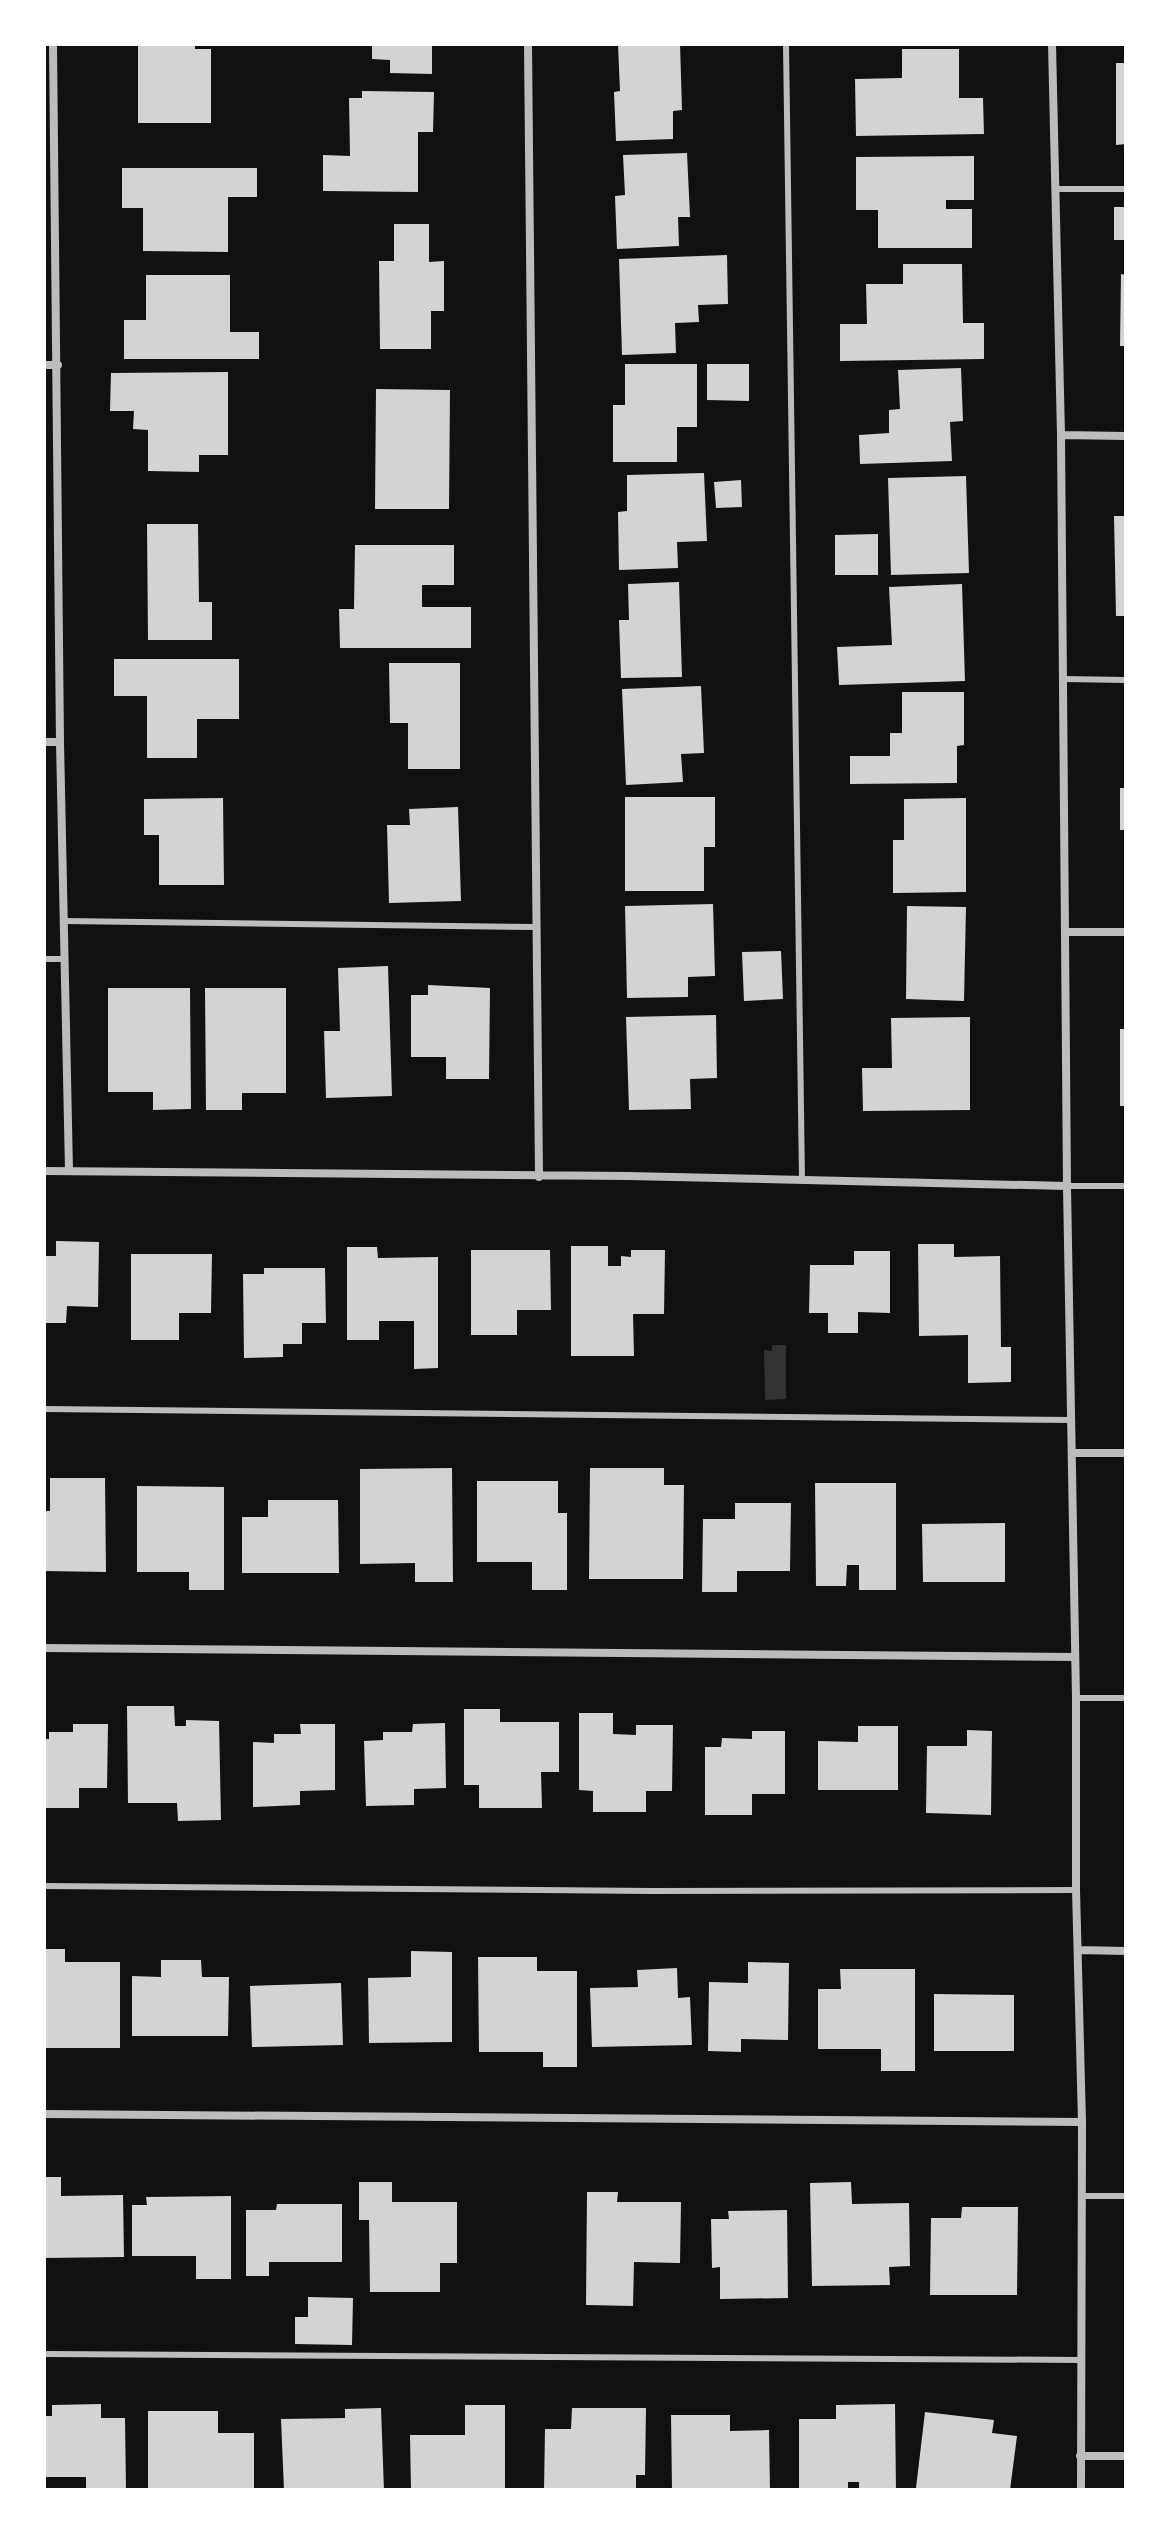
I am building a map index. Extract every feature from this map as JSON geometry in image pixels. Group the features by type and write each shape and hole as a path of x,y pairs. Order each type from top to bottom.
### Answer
{"street":[{"path":"53,44 60,742 69,1171"},
{"path":"528,44 539,1177"},
{"path":"1052,44 1061,435 1067,1186 1082,2122 1081,2490"},
{"path":"44,365 58,365"},
{"path":"1061,435 1126,436"},
{"path":"44,742 60,742"},
{"path":"1065,932 1126,932"},
{"path":"44,1171 1067,1186"},
{"path":"1072,1453 1126,1453"},
{"path":"44,1648 1075,1657"},
{"path":"1078,1950 1126,1951"},
{"path":"44,2114 1082,2122"},
{"path":"1080,2456 1126,2456"}],"lane":[{"path":"786,44 802,1180"},
{"path":"1056,189 1126,189"},
{"path":"1063,679 1126,680"},
{"path":"64,921 536,927"},
{"path":"44,959 65,959"},
{"path":"1067,1186 1126,1186"},
{"path":"44,1409 1071,1420"},
{"path":"1076,1698 1126,1698"},
{"path":"44,1886 637,1891 1076,1890"},
{"path":"1081,2196 1126,2196"},
{"path":"44,2354 1081,2360"}],"shaded area":[{"path":"772,1345 786,1345 786,1399 765,1400 764,1350 772,1351"}],"building":[{"path":"138,44 195,44 195,49 211,49 211,123 138,123"},
{"path":"372,44 432,44 432,74 390,73 390,60 372,59"},
{"path":"680,44 682,110 673,111 673,139 616,141 614,92 620,91 618,45"},
{"path":"902,49 959,49 959,98 983,98 984,134 856,136 855,79 902,78"},
{"path":"1116,63 1126,63 1126,144 1116,145"},
{"path":"362,91 434,92 433,132 418,132 418,192 323,191 323,155 350,156 349,98 362,98"},
{"path":"687,153 690,217 678,217 679,246 617,249 615,196 625,195 623,155"},
{"path":"974,156 974,200 946,200 946,209 972,209 972,248 878,248 878,210 856,210 856,157"},
{"path":"122,168 257,168 257,197 228,197 228,252 143,251 143,208 122,208"},
{"path":"1114,207 1126,207 1126,240 1114,240"},
{"path":"394,224 429,224 429,262 444,261 444,311 431,311 431,349 380,349 379,261 394,261"},
{"path":"727,255 728,304 698,305 699,322 675,323 676,353 622,355 619,259"},
{"path":"903,264 962,264 963,323 984,323 984,359 840,361 840,324 867,324 866,284 903,284"},
{"path":"1121,274 1126,275 1126,346 1120,346"},
{"path":"146,275 230,275 230,332 259,332 259,359 124,359 124,320 146,320"},
{"path":"625,364 697,364 697,427 677,427 677,462 613,462 613,405 625,405"},
{"path":"707,364 749,364 749,401 707,400"},
{"path":"961,368 963,421 950,422 952,461 860,464 859,435 889,433 889,410 900,409 898,370"},
{"path":"228,372 228,455 199,455 199,472 148,471 148,430 133,429 134,411 110,411 111,373"},
{"path":"376,389 450,390 449,509 375,509"},
{"path":"704,473 707,541 677,542 678,568 619,570 618,512 627,511 627,475"},
{"path":"966,476 969,573 891,575 888,478"},
{"path":"741,480 742,507 716,508 714,482"},
{"path":"1114,516 1126,516 1126,616 1116,616"},
{"path":"147,524 198,524 199,602 212,602 212,640 148,640"},
{"path":"878,534 878,575 835,575 835,535"},
{"path":"355,545 454,545 454,585 422,585 422,607 471,607 471,648 340,648 339,609 354,609"},
{"path":"679,582 682,677 621,678 619,620 629,620 628,584"},
{"path":"962,584 965,681 839,685 837,647 892,645 889,587"},
{"path":"114,659 239,659 239,719 197,719 197,758 147,758 147,696 114,696"},
{"path":"389,663 460,663 460,769 408,769 408,723 390,723"},
{"path":"701,686 704,753 681,754 683,782 626,785 622,689"},
{"path":"902,692 964,692 964,745 957,746 957,783 850,784 850,756 890,756 890,733 902,733"},
{"path":"1120,788 1126,788 1126,830 1120,830"},
{"path":"625,797 715,797 715,847 704,847 704,891 625,891"},
{"path":"223,798 224,885 159,885 159,835 144,835 144,799"},
{"path":"966,798 966,892 893,893 893,840 904,840 904,799"},
{"path":"458,807 461,901 389,903 387,825 410,825 409,809"},
{"path":"713,904 715,976 688,977 688,997 627,998 625,906"},
{"path":"907,906 966,907 964,1001 906,999"},
{"path":"781,951 783,999 744,1001 742,952"},
{"path":"388,966 392,1096 326,1098 324,1031 340,1031 338,968"},
{"path":"428,985 490,988 489,1079 446,1079 446,1057 411,1057 411,995 428,995"},
{"path":"108,988 190,988 191,1109 153,1110 153,1092 108,1092"},
{"path":"205,988 286,988 286,1093 242,1093 242,1110 206,1110"},
{"path":"716,1015 717,1078 690,1079 691,1109 629,1110 626,1017"},
{"path":"970,1017 970,1110 863,1111 862,1068 892,1068 891,1018"},
{"path":"1120,1029 1126,1029 1126,1106 1120,1106"},
{"path":"56,1241 99,1242 98,1307 67,1306 66,1323 44,1323 44,1256 56,1256"},
{"path":"918,1244 954,1244 954,1257 1000,1256 1001,1347 1011,1347 1011,1382 968,1383 968,1335 919,1336"},
{"path":"571,1246 608,1246 608,1266 621,1266 621,1256 631,1257 631,1250 665,1250 664,1314 633,1314 634,1356 571,1356"},
{"path":"347,1247 377,1247 378,1258 438,1257 438,1368 414,1369 414,1321 379,1321 379,1340 347,1340"},
{"path":"471,1250 550,1250 551,1310 517,1310 517,1335 471,1335"},
{"path":"854,1251 890,1251 890,1313 858,1312 858,1333 828,1333 828,1313 809,1313 810,1265 854,1265"},
{"path":"131,1254 212,1254 211,1313 179,1313 179,1340 131,1340"},
{"path":"264,1268 325,1268 326,1323 302,1323 302,1344 283,1344 283,1357 244,1358 243,1274 264,1274"},
{"path":"452,1468 453,1582 415,1582 415,1563 360,1564 360,1469"},
{"path":"590,1468 664,1468 664,1485 684,1485 683,1579 589,1579"},
{"path":"50,1478 105,1478 106,1572 44,1571 44,1511 50,1511"},
{"path":"477,1481 558,1481 558,1513 567,1513 567,1590 532,1590 532,1562 477,1562"},
{"path":"815,1483 896,1483 896,1590 859,1590 859,1565 847,1565 846,1586 816,1586"},
{"path":"137,1486 224,1487 224,1590 189,1590 189,1572 137,1572"},
{"path":"268,1500 338,1500 339,1573 242,1573 242,1517 268,1517"},
{"path":"735,1503 791,1503 790,1571 737,1571 737,1592 702,1592 703,1519 735,1519"},
{"path":"1005,1523 1005,1582 923,1582 922,1524"},
{"path":"127,1706 174,1706 175,1726 186,1726 186,1720 219,1721 221,1820 178,1821 177,1803 128,1803"},
{"path":"464,1709 500,1709 500,1722 559,1722 559,1772 541,1772 542,1808 479,1808 479,1785 464,1785"},
{"path":"579,1713 613,1713 613,1734 636,1735 636,1725 673,1725 672,1791 646,1791 646,1812 593,1812 593,1791 579,1790"},
{"path":"445,1723 446,1788 414,1789 414,1805 366,1806 364,1741 383,1740 383,1732 412,1732 413,1724"},
{"path":"73,1724 108,1724 107,1788 79,1788 79,1808 44,1808 44,1739 49,1739 49,1732 73,1732"},
{"path":"300,1724 335,1724 335,1790 300,1791 300,1805 253,1807 253,1742 274,1743 274,1734 301,1734"},
{"path":"858,1726 898,1726 898,1790 818,1790 818,1741 858,1742"},
{"path":"967,1730 992,1731 991,1815 926,1813 927,1746 967,1746"},
{"path":"752,1731 785,1731 785,1794 752,1794 752,1815 705,1815 705,1747 721,1747 722,1738 752,1739"},
{"path":"44,1949 65,1949 65,1962 120,1962 120,2048 44,2048"},
{"path":"411,1951 452,1952 452,2042 369,2043 368,1978 411,1977"},
{"path":"478,1957 537,1957 537,1971 577,1971 577,2067 543,2067 543,2052 479,2052"},
{"path":"161,1960 201,1960 202,1977 229,1977 228,2036 132,2036 132,1976 161,1977"},
{"path":"748,1962 789,1963 788,2040 741,2039 741,2052 708,2051 709,1982 748,1983"},
{"path":"677,1968 678,1998 690,1997 692,2045 592,2047 590,1988 638,1987 637,1970"},
{"path":"840,1969 915,1969 915,2071 881,2071 881,2049 818,2049 818,1989 841,1989"},
{"path":"341,1983 343,2045 252,2047 250,1986"},
{"path":"934,1994 1014,1995 1014,2051 934,2051"},
{"path":"44,2177 61,2177 61,2196 123,2195 124,2257 44,2258"},
{"path":"359,2182 392,2182 392,2202 457,2202 457,2263 440,2263 440,2292 370,2292 369,2220 359,2220"},
{"path":"851,2182 852,2204 909,2203 910,2266 889,2267 890,2285 812,2286 810,2183"},
{"path":"587,2192 618,2192 617,2202 681,2202 680,2263 634,2262 633,2306 586,2305"},
{"path":"231,2196 231,2279 196,2279 196,2256 132,2256 132,2205 147,2205 146,2197"},
{"path":"277,2204 342,2204 342,2262 269,2262 269,2276 246,2276 246,2210 276,2210"},
{"path":"962,2207 1018,2207 1017,2295 930,2295 931,2218 961,2218"},
{"path":"787,2210 788,2298 720,2299 720,2267 712,2268 711,2219 729,2219 728,2211"},
{"path":"308,2297 353,2298 352,2345 295,2344 295,2317 308,2317"},
{"path":"101,2404 101,2418 125,2418 126,2490 86,2490 86,2477 44,2477 44,2416 52,2416 52,2405"},
{"path":"895,2404 896,2490 859,2490 859,2482 848,2482 848,2490 799,2490 799,2419 836,2419 836,2405"},
{"path":"465,2405 505,2405 505,2490 411,2490 410,2435 465,2435"},
{"path":"381,2408 384,2490 284,2490 281,2419 345,2418 345,2409"},
{"path":"572,2408 646,2408 645,2475 636,2475 636,2490 544,2490 545,2429 571,2429"},
{"path":"148,2411 218,2411 218,2433 254,2433 254,2490 148,2490"},
{"path":"925,2412 994,2420 992,2433 1017,2436 1010,2490 916,2488"},
{"path":"671,2415 730,2415 730,2431 769,2430 770,2490 672,2490"}]}
